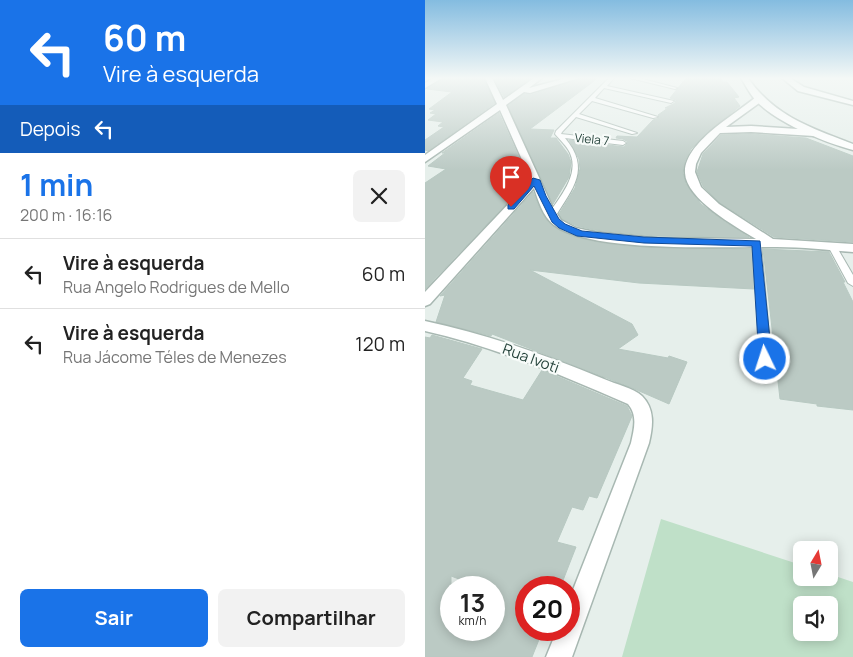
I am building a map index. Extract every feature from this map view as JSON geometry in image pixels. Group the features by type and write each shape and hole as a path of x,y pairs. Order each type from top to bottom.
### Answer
{"street":[{"path":"425,159 493,109"},
{"path":"504,109 536,180 541,196 562,226 572,232 598,237 701,243 770,243 853,248"},
{"path":"747,109 700,148 691,162 692,182 723,211 770,243"},
{"path":"773,109 793,122 815,133 853,147"},
{"path":"720,130 768,130 815,133"},
{"path":"425,301 536,180"},
{"name":"Rua Ivoti","path":"425,326 498,346 570,372 634,399 642,407 645,417 640,443 559,657"}],"lane":[{"path":"553,215 575,176 576,164 574,155 560,136 559,131 581,109"},
{"path":"626,109 655,117"},
{"path":"575,114 634,134"},
{"name":"Viela 7","path":"560,136 623,143"},
{"path":"757,243 765,359"},
{"path":"832,246 853,282"}],"green space":[{"path":"661,519 793,562 793,586 838,586 838,577 853,582 853,657 622,657"}],"building":[{"path":"429,109 487,109 428,151 425,150 425,140 444,127 438,126 443,122 428,120 436,114 430,113 435,110"},
{"path":"509,109 557,109 530,129 554,130 550,138 556,138 568,154 571,162 569,177 553,204"},
{"path":"667,109 737,109 709,131 691,149 685,161 683,173 686,184 701,204 749,237 657,236 595,230 577,226 562,219 559,214 575,188 580,169 579,159 569,140 624,147 628,142 616,138 617,136 637,137 653,120 660,118 658,115"},
{"path":"499,113 529,180 425,289 425,183 446,169 428,166 445,153 442,153"},
{"path":"751,134 806,138 853,156 853,242 774,237 720,203 703,186 697,172 703,154 721,135"},
{"path":"533,192 540,209 549,223 572,236 597,242 628,246 752,249 754,289 639,283 530,270 632,324 638,335 618,349 668,358 669,356 687,362 669,404 492,334 491,336 436,322 445,295 440,296"},
{"path":"763,249 829,252 853,302 853,410 780,399"},
{"path":"432,335 482,349 463,378 472,381 470,385 523,400 542,370 627,406 632,416 597,498 589,496 583,510 572,507 557,542 576,547 565,576 515,576 515,641 538,641 532,657 425,657 425,337 430,338"}],"route":[{"path":"511,207 536,180 541,196 555,220 572,232 598,237 644,240 731,244 757,243 765,359"}]}
